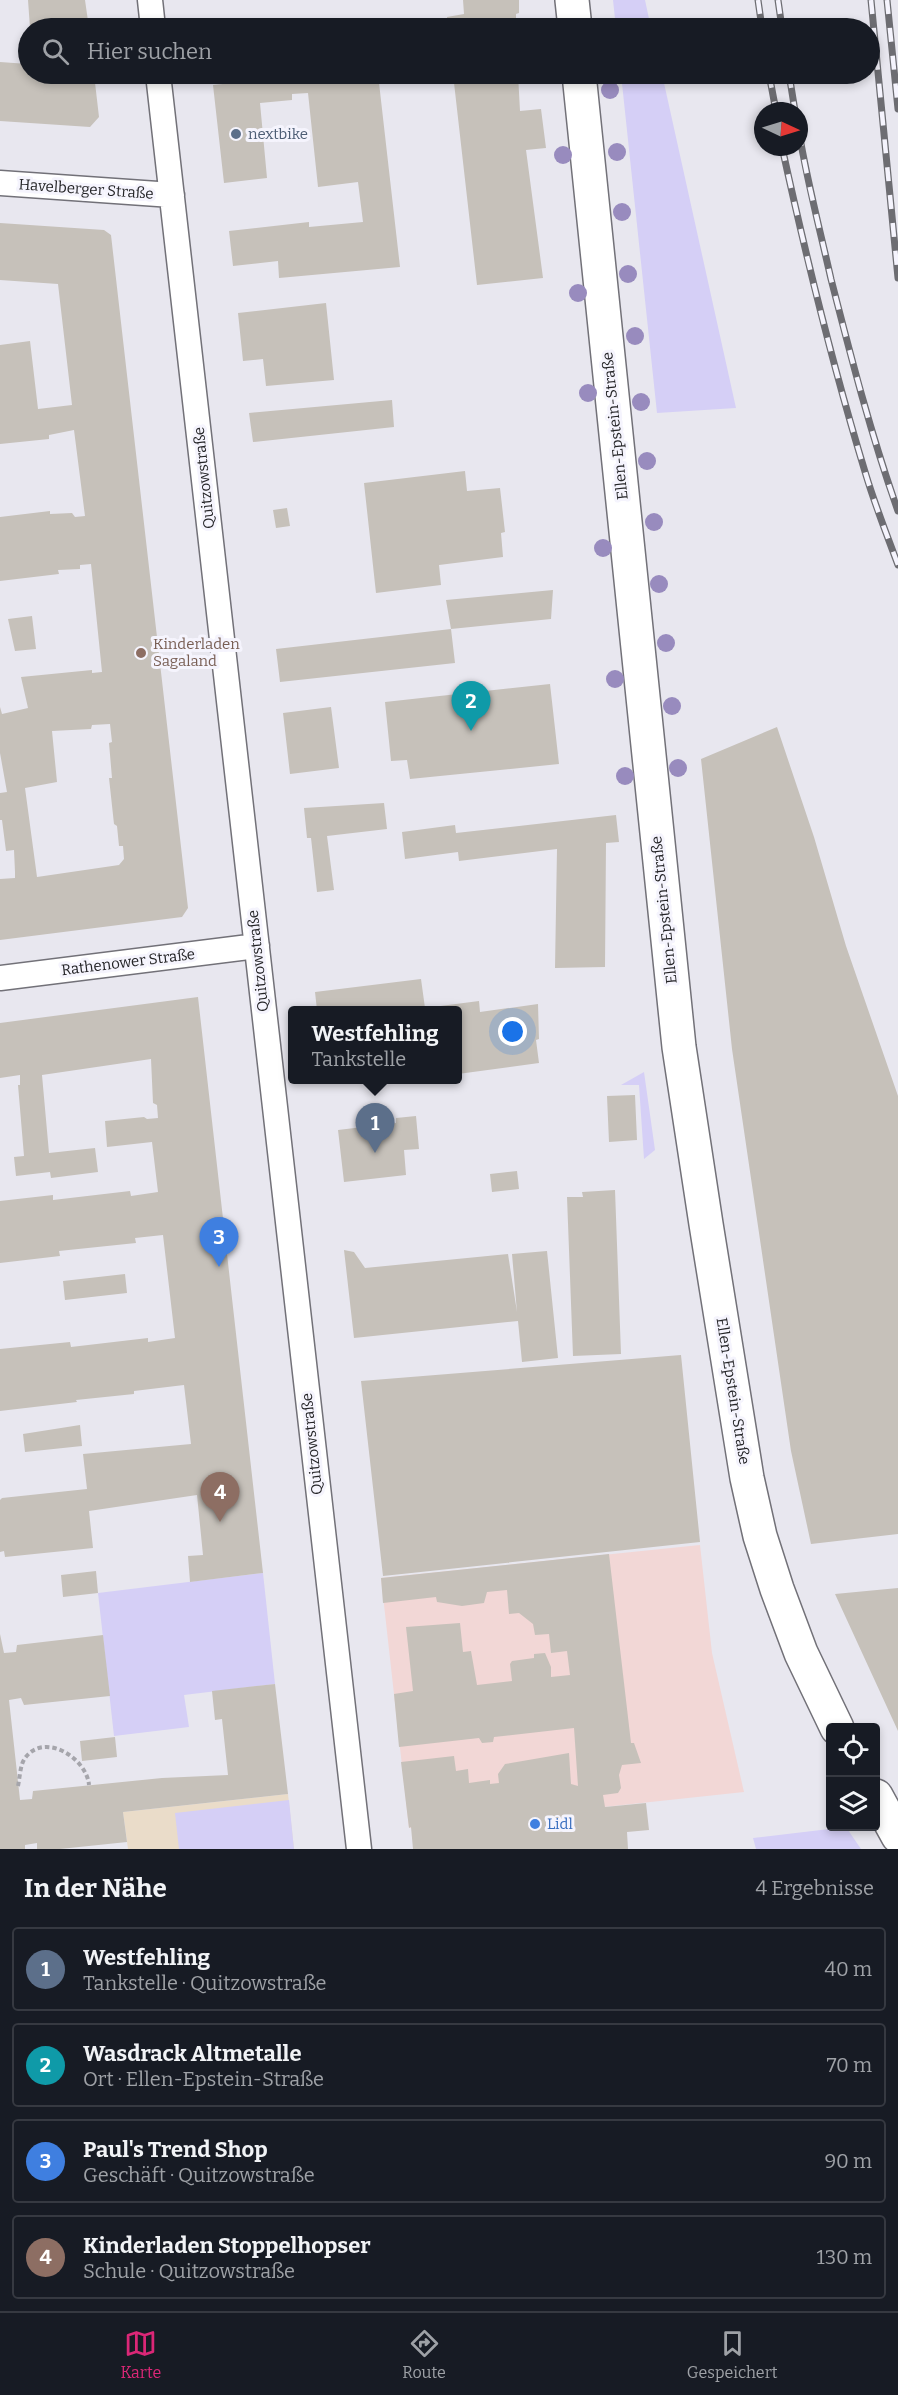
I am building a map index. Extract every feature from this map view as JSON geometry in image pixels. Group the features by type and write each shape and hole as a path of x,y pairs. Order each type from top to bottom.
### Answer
{"main road":[{"path":"572,0 574,18"},
{"name":"Ellen-Epstein-Straße","path":"580,84 679,1047 704,1214 745,1467 760,1536 801,1653 835,1723"},
{"path":"880,1803 898,1836"}],"street":[{"path":"150,0 152,18"},
{"name":"Quitzowstraße","path":"159,84 359,1849"},
{"name":"Havelberger Straße","path":"0,183 172,195"},
{"name":"Rathenower Straße","path":"0,978 257,946"}],"path":[{"path":"18,1786 23,1761 28,1754 42,1747 58,1749 72,1756 85,1769 89,1785"}],"shaded area":[{"path":"613,0 645,0 649,18 615,18"},
{"path":"622,84 664,84 736,408 657,413"},
{"path":"644,1072 655,1150 644,1159 639,1085 621,1085"},
{"path":"700,1545 712,1653 744,1792 409,1828 381,1578"},
{"path":"263,1573 275,1684 184,1695 189,1727 114,1736 98,1593"},
{"path":"288,1794 294,1849 128,1849 123,1812"},
{"path":"289,1800 294,1849 179,1849 175,1813"},
{"path":"826,1829 849,1831 861,1849 756,1849 753,1838"}],"building":[{"path":"28,0 85,0 88,18 29,18"},
{"path":"463,0 519,0 519,13 516,14 516,18 447,18 464,14"},
{"path":"0,62 18,63 18,84 95,84 99,117 90,127 0,121"},
{"path":"379,84 400,267 279,278 278,261 233,266 229,231 309,222 309,227 363,222 358,182 318,187 308,93 292,94 292,100 260,103 267,178 224,183 213,85"},
{"path":"454,84 519,84 520,111 541,109 546,148 526,150 543,278 477,285"},
{"path":"0,223 104,230 111,235 188,908 182,917 0,940 0,879 15,878 15,872 14,850 6,851 2,820 0,820 0,793 7,792 0,753 0,707 2,714 28,708 21,677 92,670 92,673 102,672 91,564 80,565 80,569 58,570 59,574 0,581 0,517 50,511 50,514 72,513 75,517 85,516 74,430 49,435 49,439 0,444 0,345 30,341 38,409 72,405 58,284 0,280","holes":["110,724 112,742 109,743 112,778 109,778 114,824 117,826 119,846 123,846 124,859 119,865 37,877 25,788 57,782 52,731 91,729 92,725"]},
{"path":"326,303 334,380 266,386 263,359 243,361 238,313"},
{"path":"392,400 394,427 253,442 249,413"},
{"path":"465,471 467,491 500,488 505,532 501,533 503,557 439,565 441,585 376,593 364,483"},
{"path":"287,508 290,526 276,528 273,510"},
{"path":"553,590 551,619 451,629 446,600"},
{"path":"32,616 36,649 15,651 8,619"},
{"path":"451,629 455,663 280,682 276,649"},
{"path":"550,684 559,764 410,779 407,760 391,761 385,702"},
{"path":"331,707 339,768 290,774 283,713"},
{"path":"777,727 814,837 846,946 898,1096 898,1534 811,1544 791,1451 732,1049 701,759"},
{"path":"384,803 387,829 327,836 334,890 317,892 311,838 307,838 304,808"},
{"path":"616,815 619,842 606,843 605,967 555,968 557,849 459,861 458,852 405,859 402,832 455,825 456,833"},
{"path":"421,979 425,1006 317,1006 315,992"},
{"path":"198,997 263,1573 190,1582 188,1556 203,1555 197,1495 89,1511 93,1548 5,1557 4,1551 0,1552 0,1500 2,1498 87,1489 83,1454 191,1444 184,1385 134,1391 134,1394 0,1411 0,1349 70,1342 71,1347 148,1338 148,1342 175,1338 163,1235 135,1238 136,1243 59,1251 60,1256 0,1263 0,1201 53,1195 53,1200 130,1191 131,1196 158,1192 152,1142 107,1147 105,1121 158,1118 157,1105 153,1103 151,1059 42,1075 49,1153 95,1148 98,1172 51,1178 50,1172 16,1176 14,1157 24,1156 18,1085 20,1085 20,1075 0,1078 0,1023"},
{"path":"479,1001 480,1012 538,1004 539,1039 536,1040 539,1063 462,1073 462,1006 440,1006"},
{"path":"635,1095 637,1140 609,1142 607,1096"},
{"path":"416,1116 419,1149 404,1150 406,1175 344,1182 338,1130 396,1123 396,1118"},
{"path":"517,1171 519,1189 492,1192 490,1174"},
{"path":"615,1190 621,1354 573,1356 567,1197 583,1197 582,1192"},
{"path":"344,1250 354,1252 365,1268 508,1254 517,1312 512,1254 547,1251 558,1358 522,1362 518,1321 354,1338"},
{"path":"125,1274 127,1293 65,1300 63,1281"},
{"path":"681,1355 700,1542 383,1576 361,1381"},
{"path":"80,1425 82,1446 25,1452 23,1434"},
{"path":"609,1554 631,1743 634,1743 641,1763 622,1765 619,1775 621,1788 618,1793 603,1795 605,1807 646,1803 649,1830 627,1832 628,1849 413,1849 401,1762 454,1756 456,1771 468,1769 469,1783 490,1780 490,1784 499,1783 498,1774 505,1764 569,1753 571,1784 578,1786 574,1728 494,1737 493,1742 482,1743 479,1738 399,1747 394,1694 413,1691 406,1627 460,1623 463,1652 471,1651 477,1685 512,1681 510,1664 512,1661 534,1658 534,1654 545,1653 551,1667 551,1677 570,1675 567,1651 551,1653 549,1634 535,1635 533,1624 519,1613 509,1614 507,1590 487,1592 484,1603 462,1606 437,1602 436,1597 383,1603 381,1578"},
{"path":"96,1571 98,1593 63,1597 61,1575"},
{"path":"898,1588 898,1731 835,1594"},
{"path":"0,1634 4,1653 16,1652 17,1645 103,1635 110,1696 24,1705 21,1698 9,1700 20,1800 32,1799 33,1791 162,1778 228,1775 222,1719 215,1720 212,1691 275,1684 288,1794 123,1812 127,1842 60,1849 37,1849 37,1843 25,1845 25,1849 0,1849"},
{"path":"115,1737 117,1757 82,1761 80,1741"}],"railway":[{"path":"758,0 761,18"},
{"path":"778,0 781,18"},
{"path":"871,0 873,18"},
{"path":"887,0 898,109"},
{"path":"771,84 774,102"},
{"path":"791,84 794,102"},
{"path":"879,84 898,278"},
{"path":"784,156 810,271 842,394 870,486 898,565"},
{"path":"804,156 846,337 870,425 898,511"}],"place":[{"name":"nextbike","path":"236,134"},
{"name":"Kinderladen Sagaland","path":"141,653"},
{"name":"Wasdrack Altmetalle","path":"471,731"},
{"name":"Westfehling","path":"375,1153"},
{"name":"Paul's Trend Shop","path":"219,1267"},
{"name":"Kinderladen Stoppelhopser","path":"220,1522"},
{"name":"Lidl","path":"535,1824"}]}
